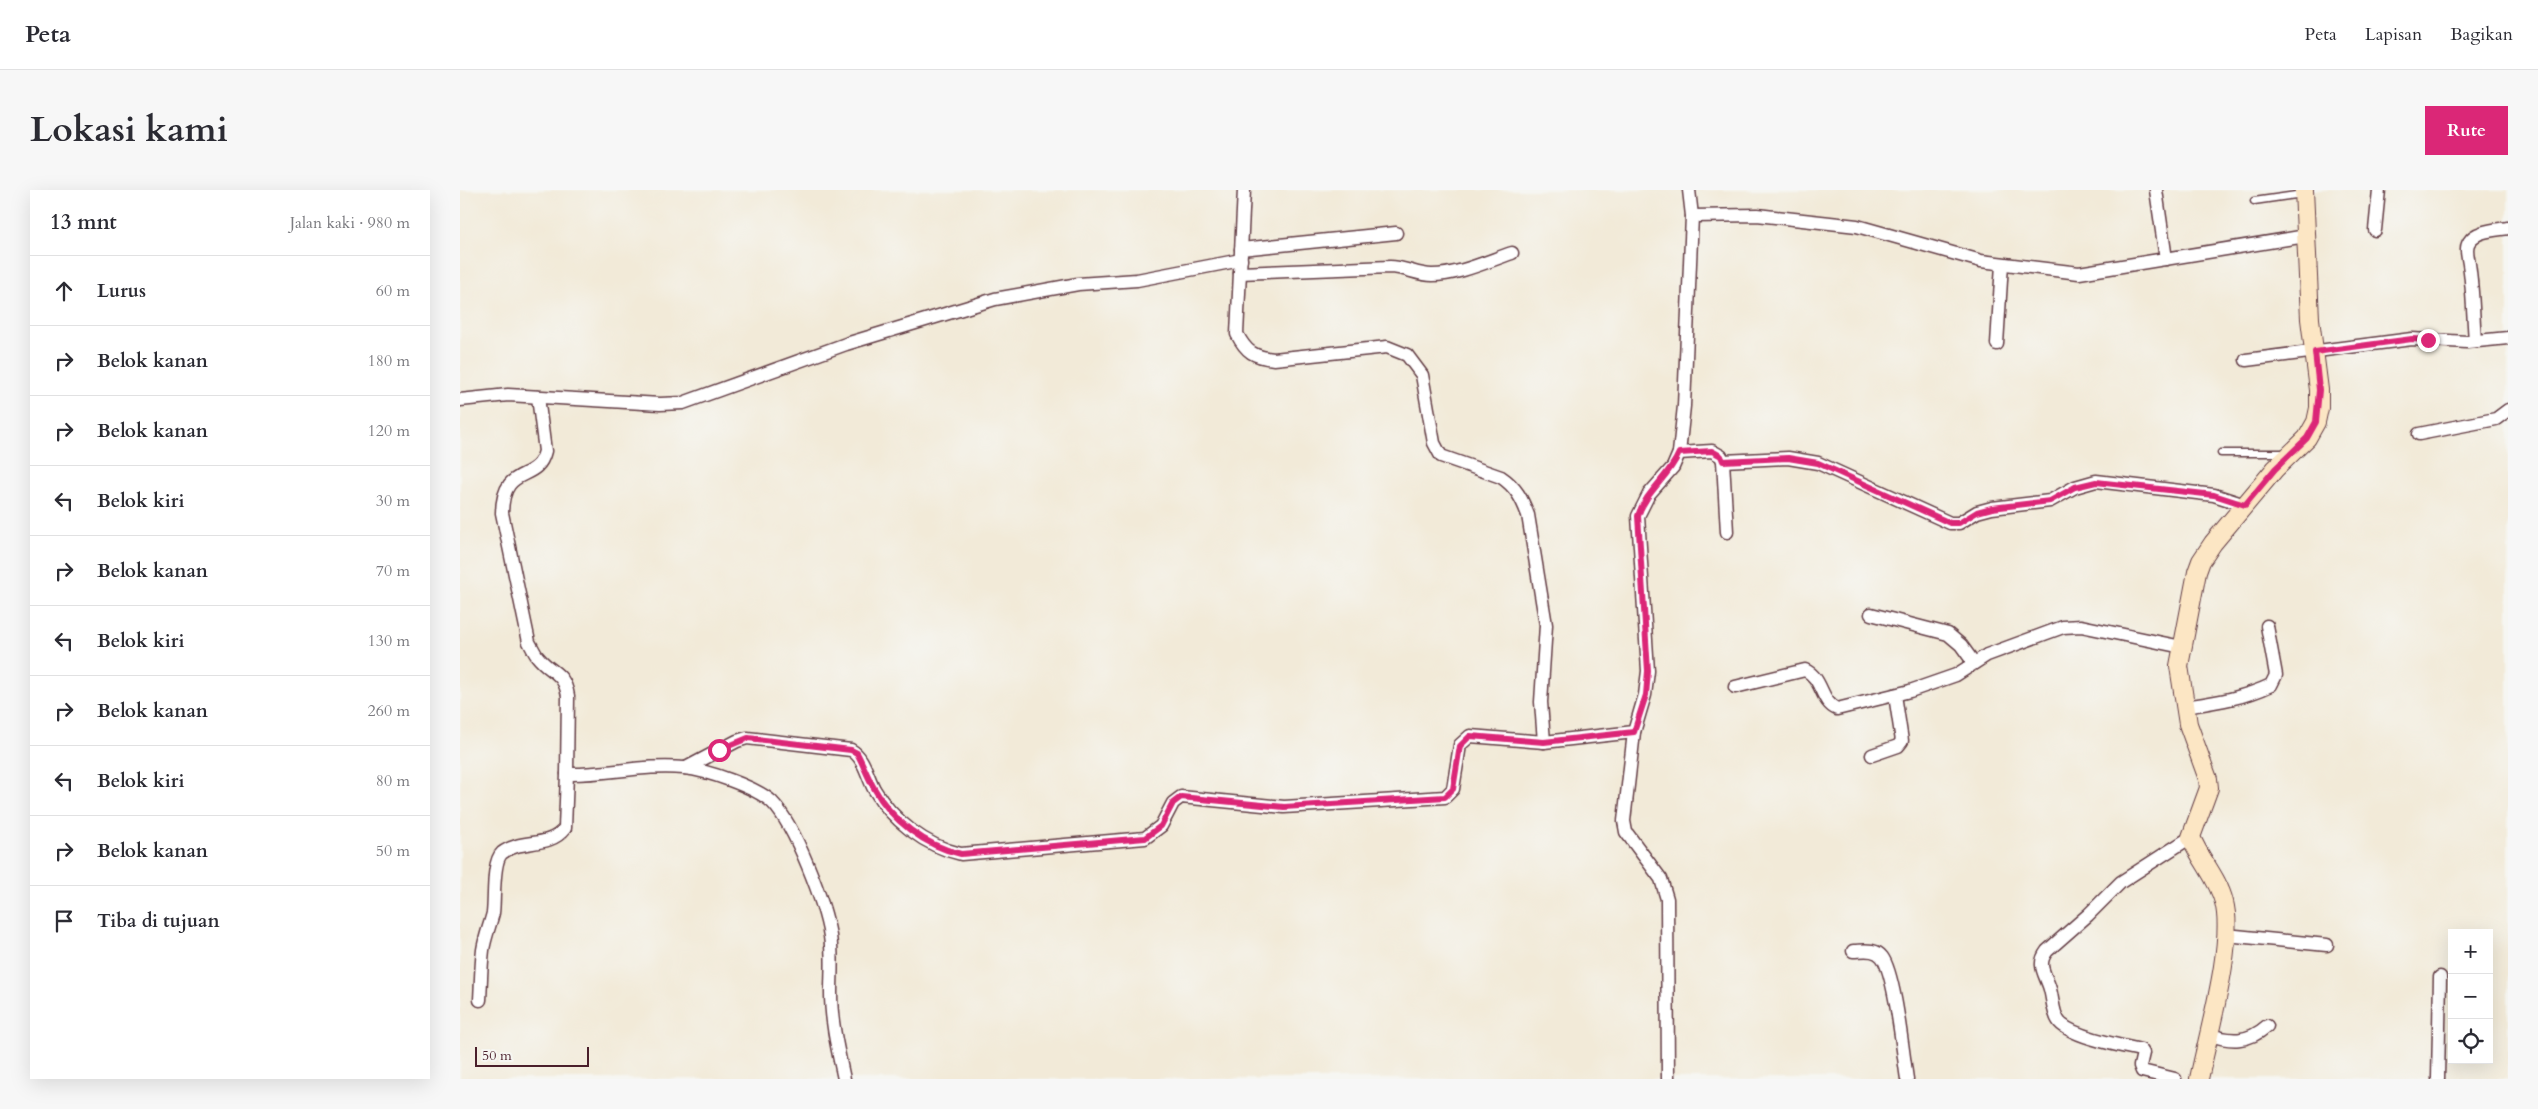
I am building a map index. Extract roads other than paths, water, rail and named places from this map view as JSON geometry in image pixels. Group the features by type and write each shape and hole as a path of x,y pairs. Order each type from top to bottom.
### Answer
{"street":[{"path":"1244,190 1237,334 1246,350 1258,358 1274,359 1387,347 1407,354 1422,376 1434,443 1441,456 1501,477 1510,483 1522,499 1528,515 1546,625 1541,702 1544,742"},
{"path":"1668,1079 1667,899 1661,879 1626,832 1624,821 1634,732 1646,695 1648,671 1638,516 1649,494 1673,467 1679,453 1684,406 1692,216 1689,190"},
{"path":"2156,190 2166,259"},
{"path":"2375,230 2379,190"},
{"path":"2175,1079 2142,1071 2140,1066 2143,1053 2140,1050 2070,1032 2059,1022 2050,989 2041,966 2042,958 2047,950 2088,915 2121,882 2191,838 2209,788 2208,779 2188,724 2179,666 2182,647 2201,561 2212,543 2275,469 2307,438 2316,422 2319,390 2310,319 2304,192"},
{"path":"1692,216 1757,215 1857,226 1981,261 2079,273 2306,236"},
{"path":"2475,341 2468,242 2473,237 2484,232 2508,228"},
{"path":"460,400 508,395 660,404 683,403 846,344 995,299 1078,284 1137,280 1241,255 1396,233"},
{"path":"1240,273 1390,266 1432,275 1454,272 1512,253"},
{"path":"1997,344 2002,264"},
{"path":"2246,360 2412,339 2475,341 2508,338"},
{"path":"480,1000 483,949 492,913 497,862 501,854 512,848 544,842 561,834 565,828 568,696 566,686 563,678 537,656 529,642 502,513 502,494 507,485 538,466 543,460 545,451 538,397"},
{"path":"2419,434 2496,419 2508,410"},
{"path":"1679,453 1712,451 1721,456 1723,461 1727,532"},
{"path":"1723,461 1788,458 1818,463 1950,523 1959,523 1977,512 1992,508 2050,501 2075,487 2096,482 2214,495 2245,505"},
{"path":"1871,614 1948,634 1961,645 1974,663"},
{"path":"2185,707 2253,694 2271,685 2276,675 2267,626"},
{"path":"1735,686 1805,670 1817,679 1828,702 1837,709 1895,695 1956,675 1987,655 2063,627 2090,628 2182,647"},
{"path":"1872,755 1898,746 1902,741 1895,695"},
{"path":"686,768 737,741 748,738 851,750 857,753 874,789 886,807 900,822 926,840 961,854 1145,838 1161,826 1173,803 1181,797 1284,807 1445,797 1453,789 1460,746 1464,740 1477,737 1544,742 1634,732"},
{"path":"567,774 660,767 686,768 726,780 760,794 772,802 796,844 815,886 830,937 831,993 844,1079"},
{"path":"2191,838 2222,894 2225,905 2226,935 2220,980 2199,1079"},
{"path":"2226,935 2327,945"},
{"path":"1853,951 1873,950 1881,957 1886,967 1895,1004 1907,1079"},
{"path":"2438,1079 2440,977"},
{"path":"2208,1034 2225,1040 2245,1040 2267,1026"}],"lane":[{"path":"2254,201 2304,192"},
{"path":"2221,453 2293,453"}]}
